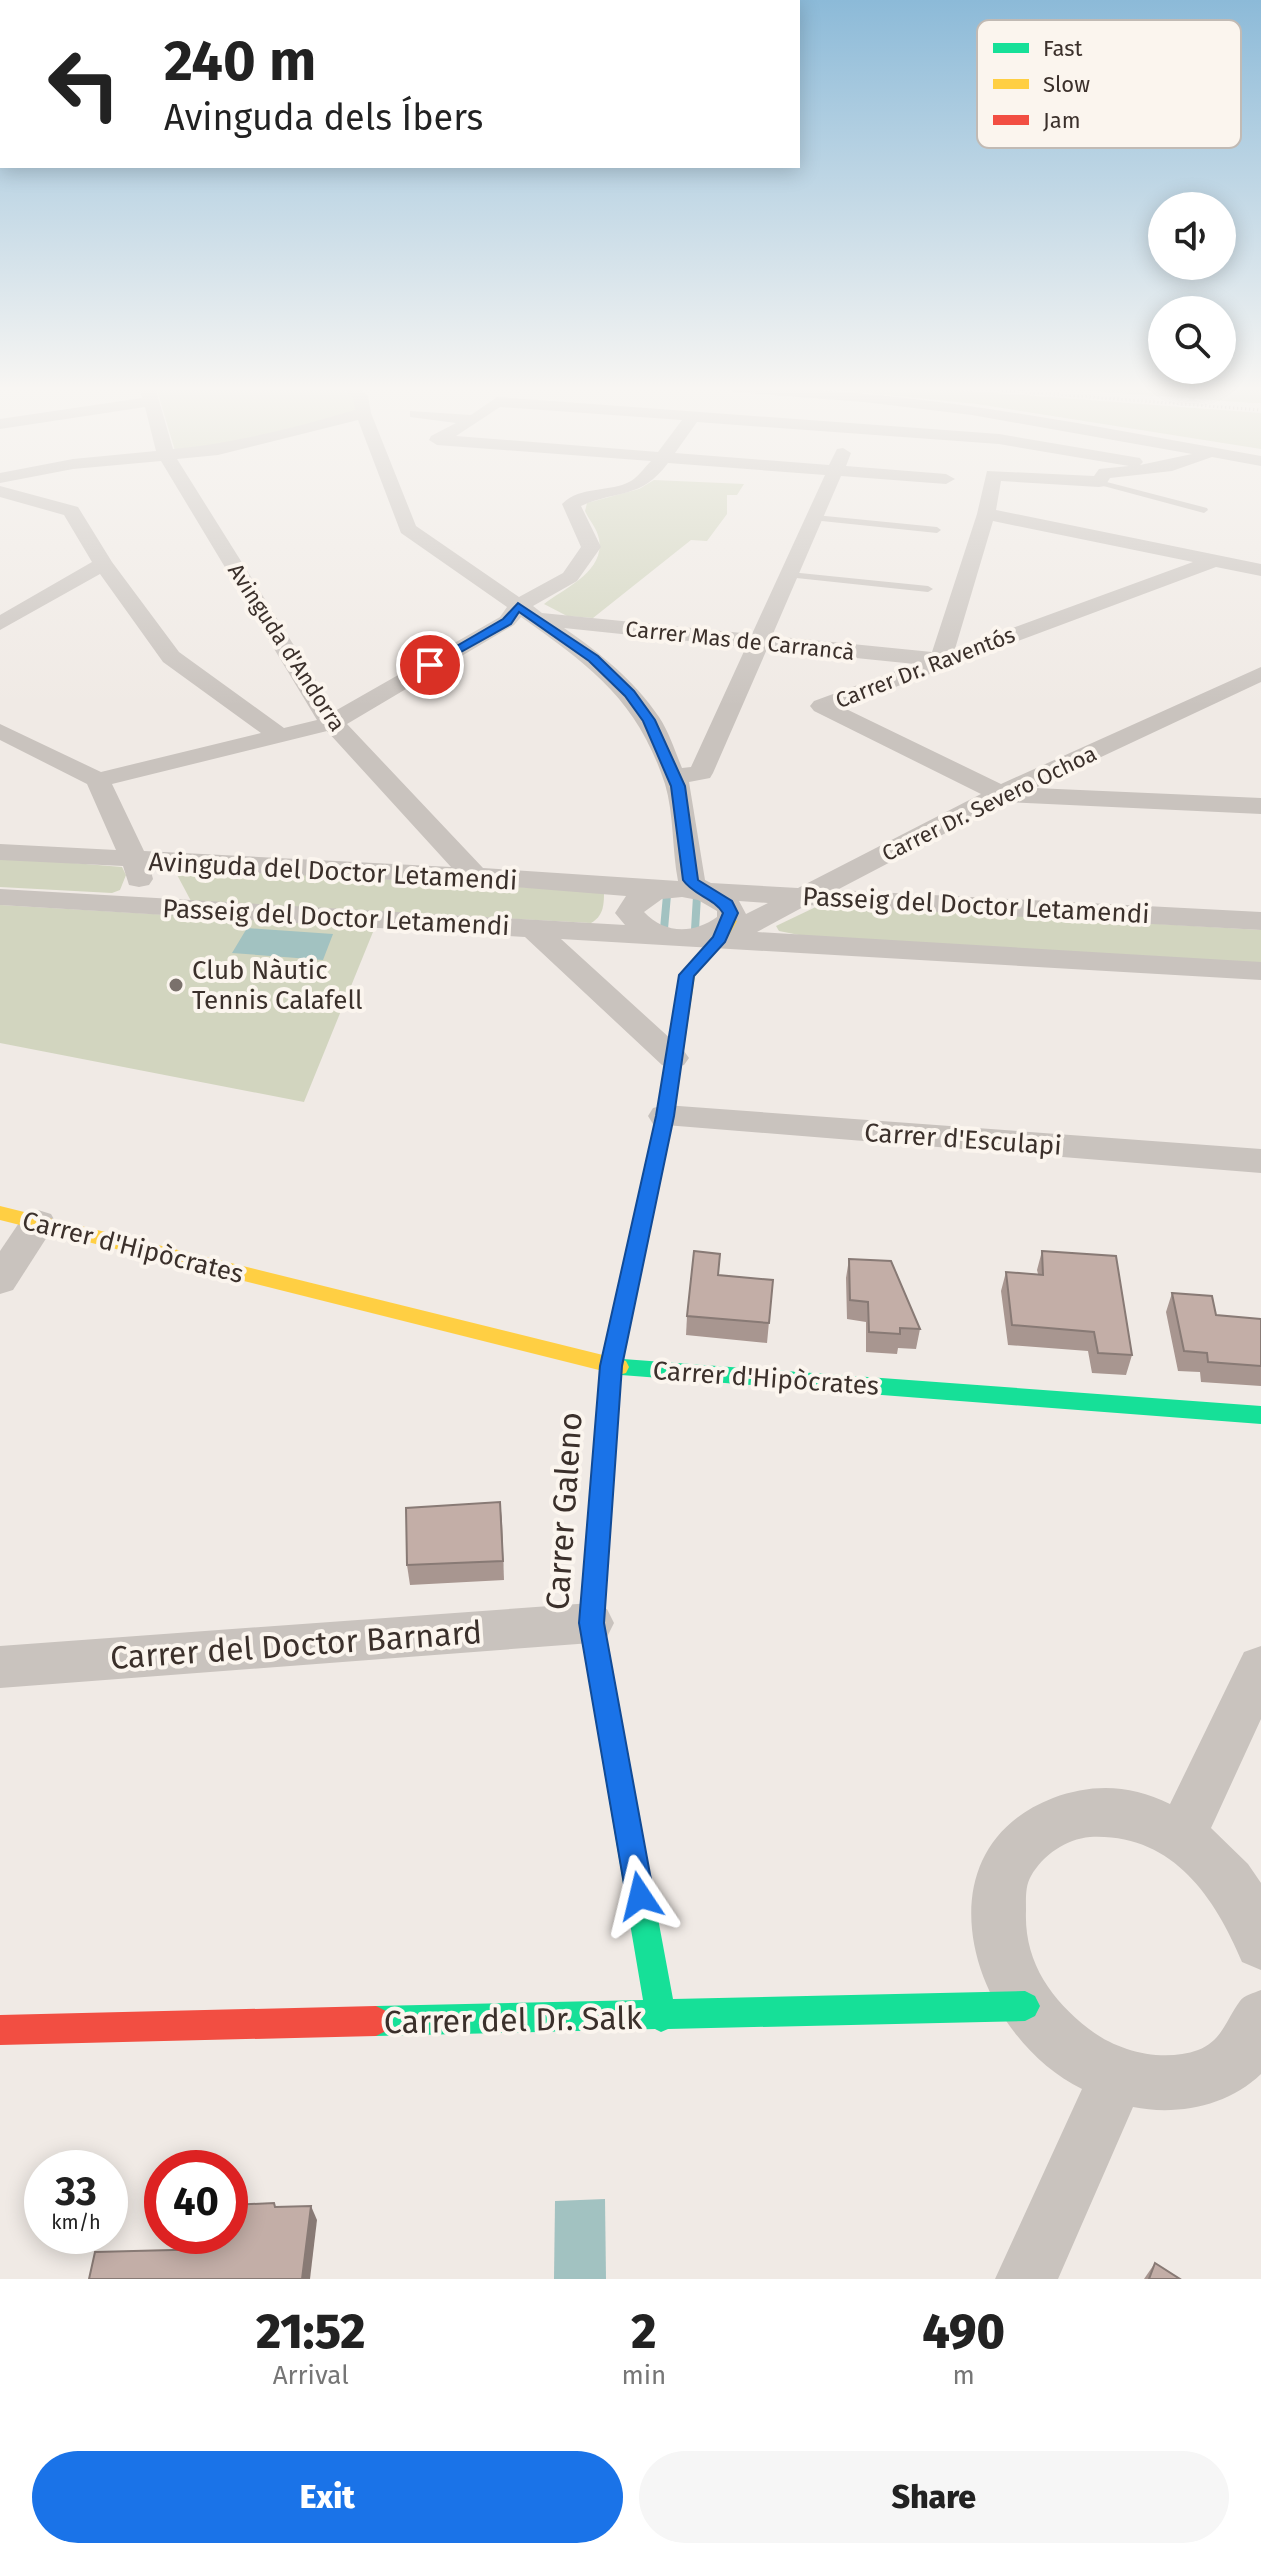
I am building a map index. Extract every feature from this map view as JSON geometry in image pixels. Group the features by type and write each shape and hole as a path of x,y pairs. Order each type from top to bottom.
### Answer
{"street":[{"path":"8,493 71,511 103,564 171,657 280,736"},
{"name":"Avinguda d'Andorra","path":"190,493 332,723 475,876"},
{"path":"394,493 408,529 593,658 629,694 649,720 674,776 688,843 691,880 695,886 670,944 687,975"},
{"path":"98,780 332,723 507,621 518,606 570,577 591,547 571,504 596,493"},
{"path":"674,776 701,773 826,493"},
{"path":"941,660 990,493"},
{"path":"986,514 1261,570"},
{"name":"Carrer Dr. Raventós","path":"1001,794 822,706 1216,560"},
{"path":"0,624 103,564"},
{"name":"Carrer Mas de Carrancà","path":"539,619 941,660"},
{"name":"Carrer Dr. Severo Ochoa","path":"682,913 807,895 1001,794 1261,674"},
{"path":"1215,695 1261,698"},
{"path":"0,731 98,780 135,861 145,906"},
{"path":"1001,794 1261,806"},
{"path":"687,975 682,913 688,843"},
{"name":"Avinguda del Doctor Letamendi","path":"0,852 475,876 682,913"},
{"name":"Passeig del Doctor Letamendi","path":"0,897 532,928 682,913 807,895 1261,921"},
{"name":"Passeig del Doctor Letamendi","path":"682,913 1261,971"},
{"path":"532,928 673,1058"},
{"name":"Carrer Galeno","path":"661,2017 591,1623 611,1366 665,1116 687,975"},
{"name":"Carrer d'Esculapi","path":"665,1116 1261,1161"},
{"name":"Carrer d'Hipòcrates","path":"0,1213 611,1366 1261,1415"},
{"path":"0,1280 38,1223"},
{"name":"Carrer del Doctor Barnard","path":"0,1667 591,1623"},
{"path":"1181,1837 1261,1667"},
{"path":"1261,1943 1255,1919 1228,1876 1193,1844 1150,1820 1106,1811 1064,1816 1026,1838 1004,1872 996,1914 1003,1962 1025,2006 1063,2047 1117,2078 1168,2086 1213,2075 1247,2047 1261,2018"},
{"name":"Carrer del Dr. Salk","path":"0,2030 661,2017 1025,2006"},
{"path":"1026,2279 1117,2078"}],"lane":[{"path":"1142,493 1204,510"},
{"path":"815,518 937,530"},
{"path":"790,575 928,589"}],"green space":[{"path":"623,493 738,493 727,495 727,514 707,541 691,540 593,618 567,616 544,604 581,578 596,561 599,539 585,511 587,503"},
{"path":"0,857 122,867 126,875 120,890 112,893 0,887"},
{"path":"178,867 604,892 604,902 600,914 591,923 191,901 175,871"},
{"path":"822,904 1261,930 1261,964 804,936 779,931 776,926"},
{"name":"Club Nàutic Tennis Calafell","path":"0,905 375,927 304,1102 0,1043"}],"water":[{"path":"247,928 333,934 323,960 232,953"},
{"path":"605,2199 606,2279 554,2279 555,2201"}],"building":[{"path":"694,1251 720,1254 718,1275 773,1280 769,1323 687,1316"},
{"path":"1042,1251 1116,1256 1132,1355 1098,1353 1094,1332 1012,1325 1006,1272 1043,1275"},
{"path":"849,1259 891,1261 920,1329 900,1328 900,1334 869,1332 868,1302 850,1300"},
{"path":"1172,1293 1212,1296 1216,1315 1261,1319 1261,1366 1208,1362 1207,1353 1184,1351"},
{"path":"500,1502 503,1561 407,1565 406,1508"},
{"path":"248,2204 311,2206 302,2279 89,2279 95,2254 144,2251 144,2254 248,2254"},
{"path":"1155,2263 1180,2279 1149,2279"}],"waterway":[{"path":"664,929 667,895"},
{"path":"695,930 697,896"}],"traffic: fast":[{"path":"630,1279 611,1366 591,1623 661,2017"},
{"path":"619,1367 1261,1415"},
{"path":"376,2021 1025,2006"}],"traffic: slow":[{"path":"630,1279 665,1116 687,975 720,939 729,921"},
{"path":"0,1213 619,1367"}],"traffic: jam":[{"path":"0,2030 376,2021"}],"place":[{"name":"Club Nàutic Tennis Calafell","path":"176,985"}],"route":[{"path":"430,665 507,621 518,606 593,658 629,694 649,720 678,786 691,880 695,886 720,899 731,913 720,939 687,975 665,1116 611,1366 591,1623 640,1896"}]}
